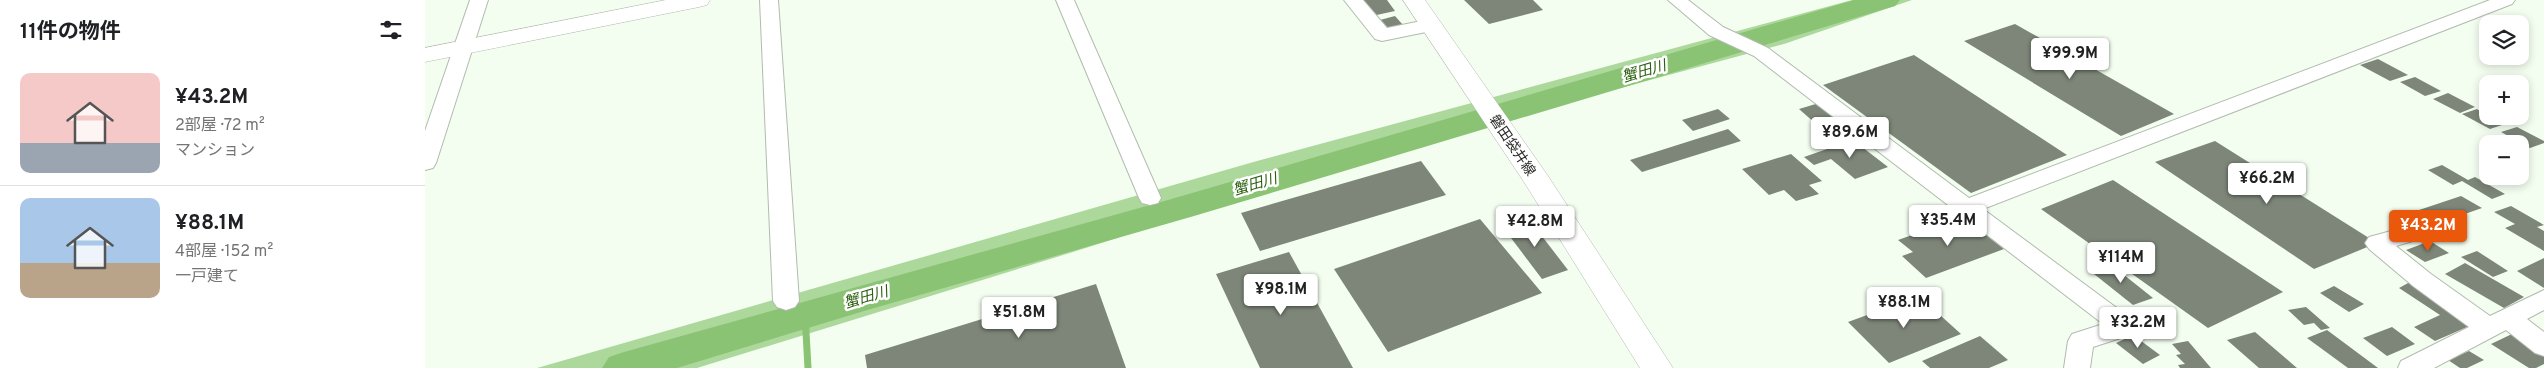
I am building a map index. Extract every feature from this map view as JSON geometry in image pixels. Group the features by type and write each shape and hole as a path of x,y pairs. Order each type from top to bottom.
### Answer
{"main road":[{"path":"425,55 699,0"},
{"name":"磐田袋井線","path":"1414,0 1490,111 1656,363"}],"street":[{"path":"425,163 479,0"},
{"path":"769,0 785,301"},
{"path":"1065,0 1150,198"},
{"path":"1353,0 1382,35 1431,25"},
{"path":"1677,0 1716,31 1761,52 2124,327 2081,341 2077,368"},
{"path":"1965,207 2506,0"},
{"path":"2435,227 2377,243 2422,280 2544,346"},
{"path":"2411,368 2444,362 2499,323 2544,299"}],"green space":[{"path":"1852,0 1912,0 1784,44 1413,144 1073,252 697,368 537,368 1257,161"}],"building":[{"path":"1362,0 1387,0 1395,11 1372,16"},
{"path":"1464,0 1533,0 1543,10 1489,24"},
{"path":"1395,16 1403,25 1387,29 1380,20"},
{"path":"2015,24 2174,114 2121,136 1964,41"},
{"path":"1914,55 2067,155 1971,193 1823,85"},
{"path":"2378,59 2408,75 2390,81 2360,65"},
{"path":"2415,77 2441,91 2425,96 2400,82"},
{"path":"2448,93 2475,107 2460,113 2433,99"},
{"path":"1819,103 1854,132 1833,139 1799,109"},
{"path":"1718,109 1730,119 1693,131 1682,120"},
{"path":"2477,109 2479,110 2479,123 2462,114"},
{"path":"2483,125 2502,125 2490,129"},
{"path":"2517,127 2544,141 2544,143 2530,148 2529,135 2506,135 2501,132"},
{"path":"1728,129 1741,141 1642,172 1630,160"},
{"path":"1853,140 1888,167 1855,179 1831,159 1814,165 1804,157"},
{"path":"2215,141 2377,243 2314,269 2155,162"},
{"path":"1791,154 1822,181 1809,185 1819,194 1796,201 1784,190 1769,195 1742,169"},
{"path":"1421,161 1446,195 1260,251 1241,213"},
{"path":"2442,165 2468,180 2475,177 2479,179 2479,185 2489,185 2505,194 2492,199 2462,181 2453,185 2428,170"},
{"path":"2113,180 2283,292 2208,328 2041,209"},
{"path":"2461,196 2482,208 2436,224 2416,211"},
{"path":"2511,206 2544,225 2537,227 2544,231 2544,251 2505,228 2515,224 2494,212"},
{"path":"1963,217 2004,249 1926,278 1902,256 1913,252 1898,240"},
{"path":"1528,218 1568,270 1542,279 1502,226"},
{"path":"1480,219 1542,293 1388,352 1334,269"},
{"path":"2430,241 2449,253 2425,262 2406,250"},
{"path":"2477,251 2508,271 2493,277 2461,257"},
{"path":"1289,252 1353,368 1260,368 1216,274"},
{"path":"2544,258 2544,288 2517,271"},
{"path":"2109,263 2153,298 2133,305 2089,270"},
{"path":"2465,263 2524,297 2504,308 2445,274"},
{"path":"2410,282 2474,324 2435,341 2414,327 2440,315 2399,288"},
{"path":"1096,284 1126,368 867,368 865,355"},
{"path":"2334,286 2364,304 2349,312 2320,293"},
{"path":"1919,296 1961,334 1889,363 1848,322"},
{"path":"2306,307 2330,328 2321,330 2314,323 2304,325 2288,310"},
{"path":"2392,327 2415,344 2387,356 2363,338"},
{"path":"2327,330 2378,368 2348,368 2307,338"},
{"path":"2255,332 2297,368 2259,368 2227,340"},
{"path":"2512,334 2544,355 2544,364 2536,368 2529,368 2491,344"},
{"path":"2133,335 2160,355 2143,364 2116,343"},
{"path":"1980,336 2008,360 1989,368 1930,368 1922,361"},
{"path":"2188,341 2211,368 2180,368 2178,365 2185,364 2176,355 2181,354 2172,344"},
{"path":"2469,351 2484,360 2467,368 2460,368 2448,360"}],"waterway":[{"name":"蟹田川","path":"624,368 850,301 1181,208 1885,0"},
{"path":"805,314 808,368"}]}
